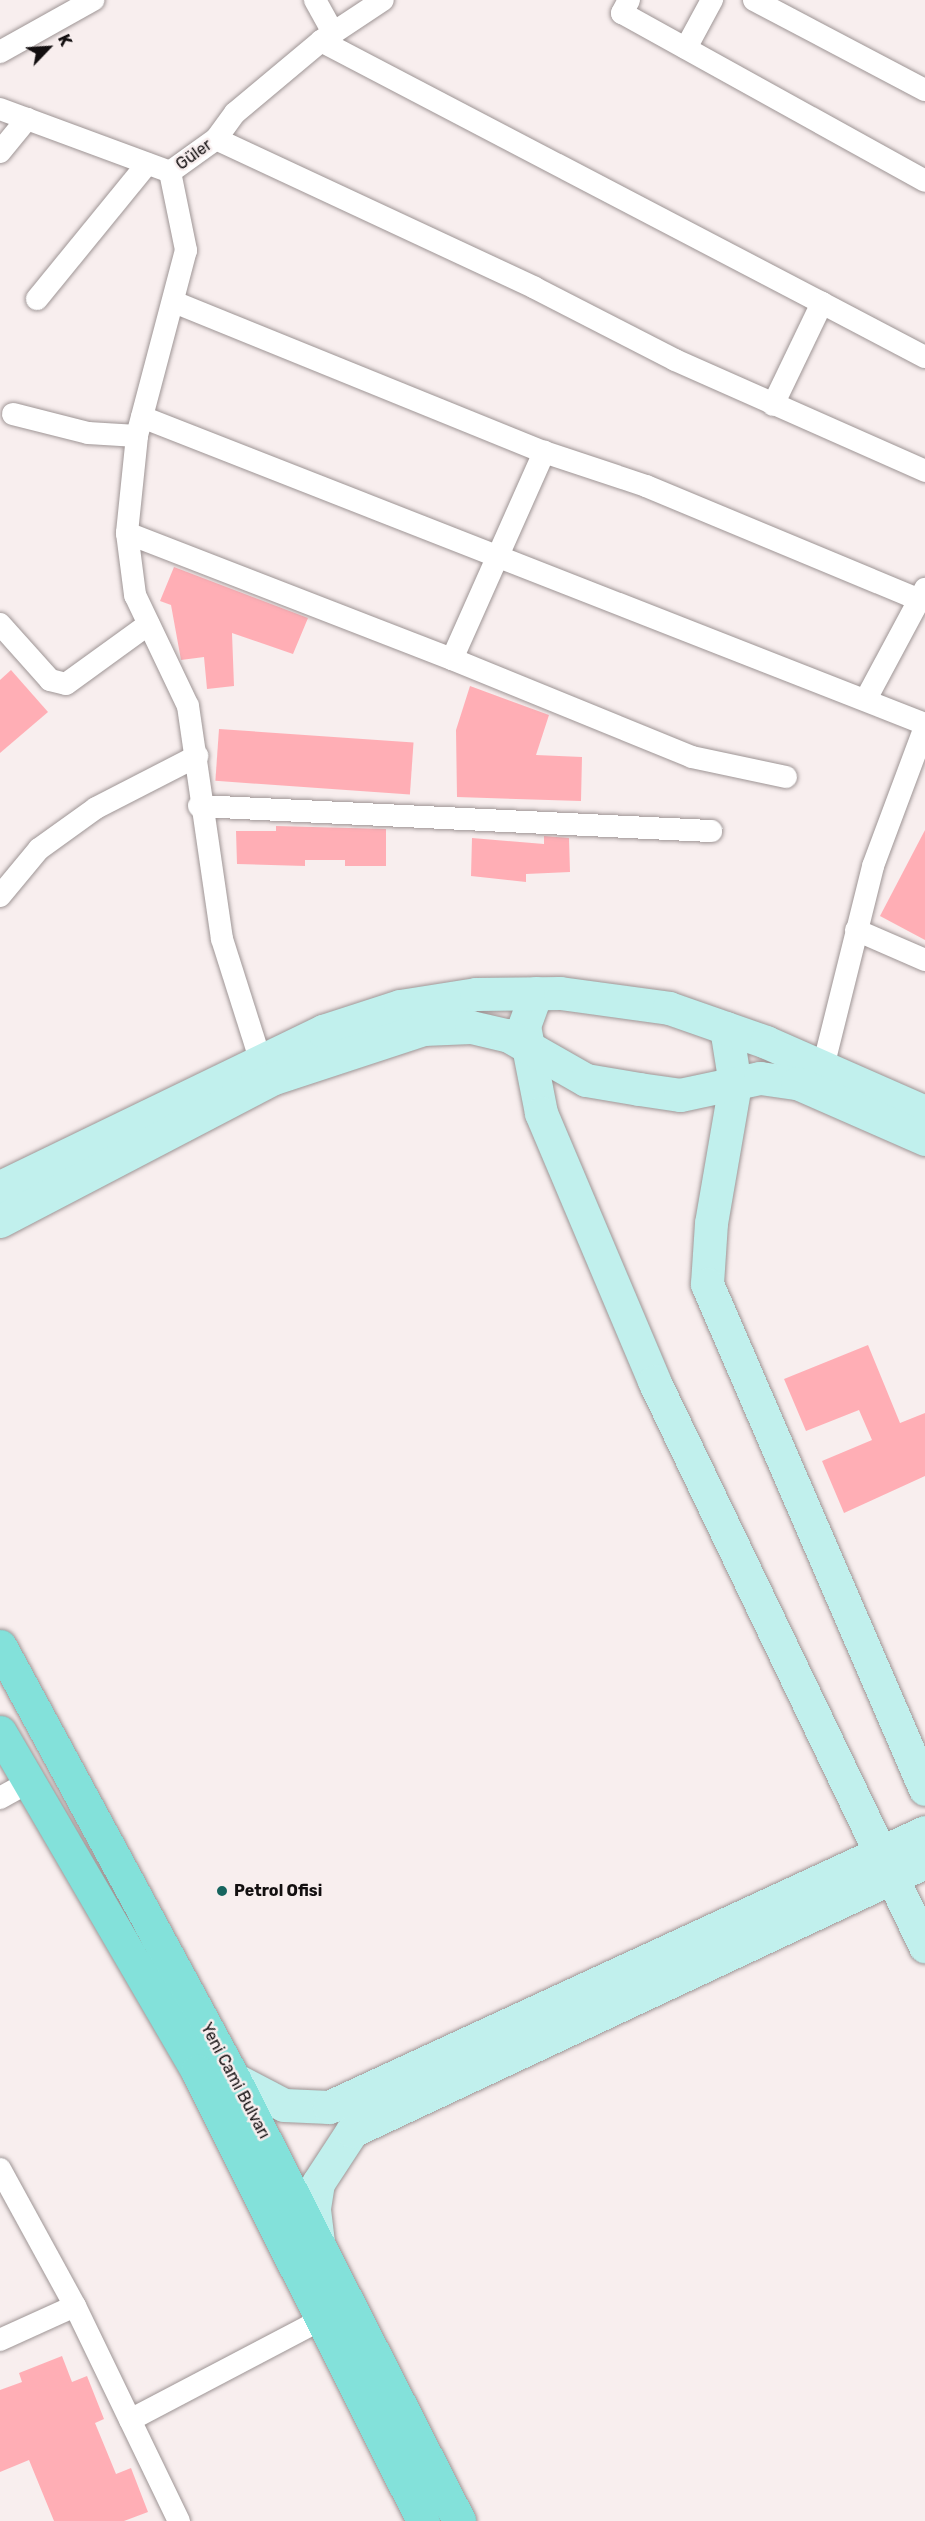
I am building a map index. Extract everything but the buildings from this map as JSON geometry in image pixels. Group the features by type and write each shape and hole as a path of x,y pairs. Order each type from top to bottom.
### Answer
{"main road":[{"name":"Yeni Cami Bulvarı","path":"0,1646 234,2079 459,2521"},
{"name":"Yeni Cami Bulvarı","path":"0,1732 197,2071 423,2521"}],"street":[{"path":"0,52 54,8 93,0"},
{"path":"315,0 327,37 925,357"},
{"name":"Güler","path":"0,109 170,172 216,139 236,113 327,37 383,0"},
{"path":"629,0 622,13 925,181"},
{"path":"686,48 712,0"},
{"path":"754,0 925,90"},
{"path":"0,152 27,119"},
{"path":"216,139 774,405 925,471"},
{"path":"37,299 147,164"},
{"path":"170,172 186,250 139,427 127,532 135,595 188,706 197,756 199,806 222,939 260,1059"},
{"path":"174,302 544,452 667,494 922,595 866,699"},
{"path":"774,405 822,303"},
{"path":"13,414 88,433 139,427 499,555 866,699 925,725 873,866 823,1067"},
{"path":"452,659 544,452"},
{"path":"127,532 452,659 692,757 786,777"},
{"path":"0,624 50,680 66,684 149,624"},
{"path":"0,896 39,849 96,808 197,756"},
{"path":"199,806 711,831"},
{"path":"856,930 925,960"},
{"path":"536,993 524,1026 525,1048 541,1113 654,1381 925,1946"},
{"path":"0,1187 260,1059 400,1006 476,994 536,993 669,1008 823,1067 925,1112"},
{"path":"0,1221 274,1078 351,1049 423,1029 471,1027 507,1035 525,1048 586,1080 680,1095 760,1078 797,1083 925,1139"},
{"path":"726,1028 735,1084 711,1223 707,1284 925,1789"},
{"path":"0,1798 29,1782"},
{"path":"318,2242 314,2208 318,2183 352,2131 886,1865 925,1832"},
{"path":"234,2079 284,2105 329,2107 886,1865 925,1862"},
{"path":"0,2169 75,2306 179,2521"},
{"path":"0,2340 75,2306"},
{"path":"130,2420 322,2319"}],"place":[{"name":"Petrol Ofisi","path":"222,1891"}]}
